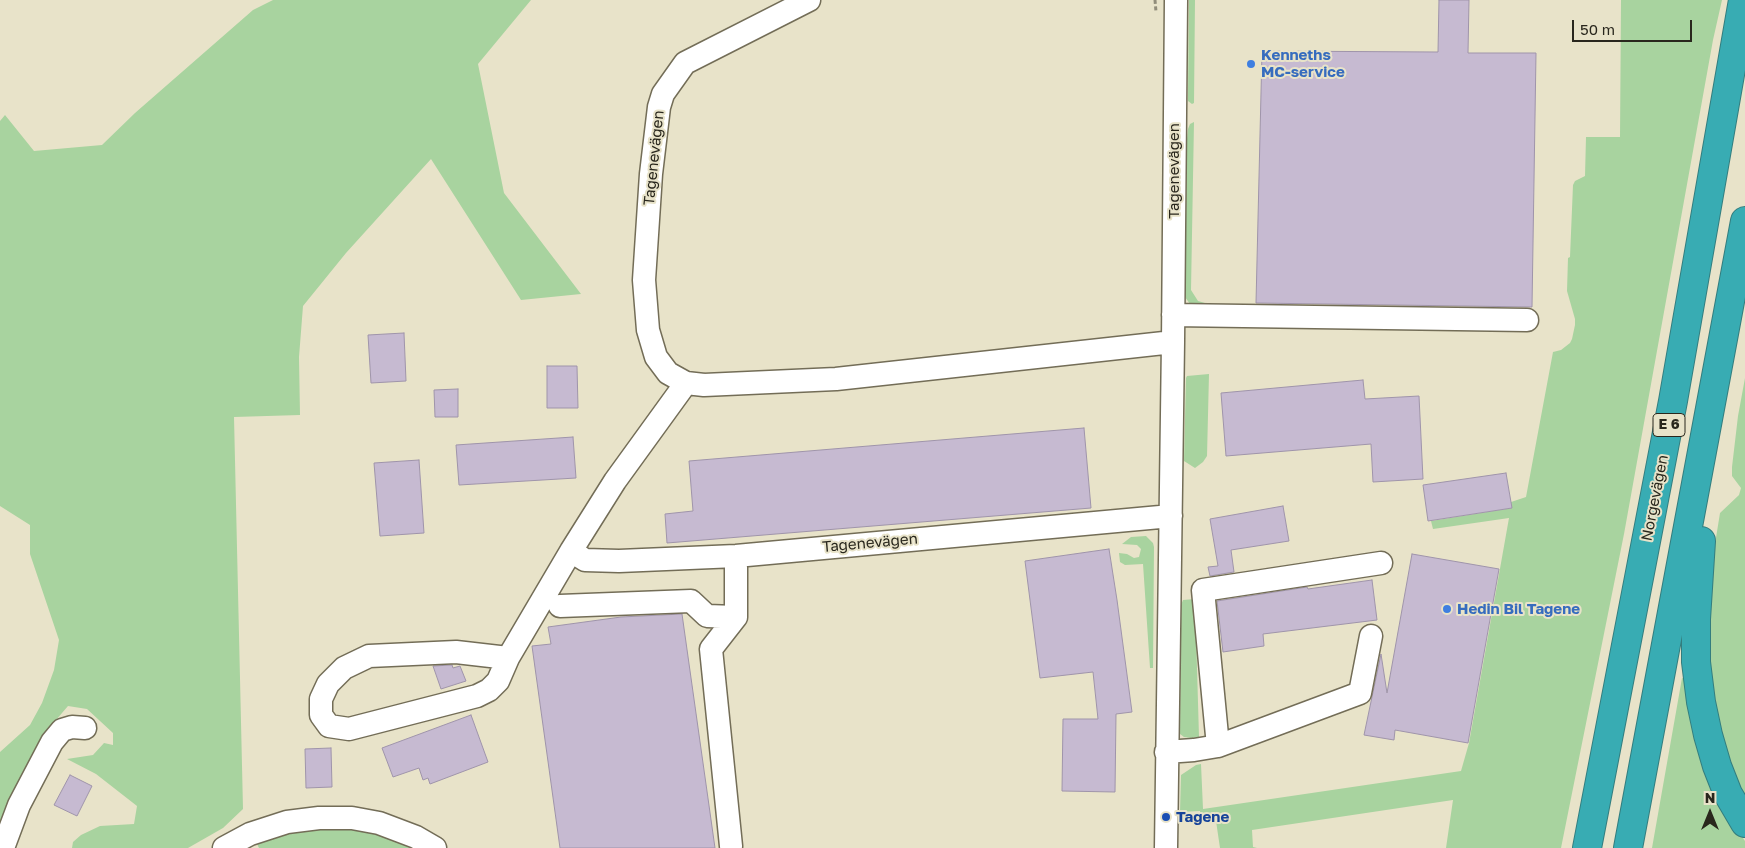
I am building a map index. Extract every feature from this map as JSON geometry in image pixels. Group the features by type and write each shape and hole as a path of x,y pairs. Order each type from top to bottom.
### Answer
{"highway":[{"name":"Norgevägen","path":"1587,848 1673,401 1743,0"},
{"name":"E 6","path":"1628,848 1745,221"},
{"path":"1717,373 1699,564 1696,662 1708,735 1717,766 1728,794 1745,823"}],"street":[{"name":"Tagenevägen","path":"809,0 685,63 663,94 659,106 651,174 644,280 648,330 656,357 668,373 686,383 704,385 836,379 1173,342"},
{"name":"Tagenevägen","path":"1166,848 1176,0"},
{"path":"1173,315 1527,320"},
{"path":"508,658 456,652 368,656 344,668 328,684 321,699 321,715 329,726 349,729 477,696 489,690 498,681 508,658 615,481 686,383"},
{"name":"Tagenevägen","path":"571,551 585,560 619,561 736,556 1171,516"},
{"path":"731,846 711,649 736,617 736,556"},
{"path":"1218,746 1203,590 1382,563"},
{"path":"560,606 690,601 707,616 736,617"},
{"path":"1166,752 1218,746 1360,693 1371,636"},
{"path":"3,848 18,804 52,742 62,730 72,727 85,728"},
{"path":"224,848 250,834 287,822 327,818 352,818 379,823 416,837 435,848"}],"green space":[{"path":"273,0 531,0 478,64 504,193 581,294 521,300 431,159 346,253 303,306 299,357 300,415 234,417 243,809 223,828 188,848 72,848 73,842 81,835 100,826 134,824 137,806 96,774 67,759 93,755 104,743 113,745 113,733 87,709 68,706 50,727 26,766 0,831 0,752 30,725 42,703 54,670 59,640 30,554 30,525 0,506 0,121 5,115 34,151 102,145 135,113 253,10"},
{"path":"1189,0 1195,0 1194,103 1192,104 1188,101"},
{"path":"1621,0 1722,0 1713,40 1624,534 1561,848 1446,848 1453,800 1252,830 1253,847 1257,848 1220,848 1216,821 1201,822 1200,811 1180,812 1181,775 1196,765 1201,764 1203,809 1461,771 1469,743 1509,518 1433,529 1431,521 1511,508 1511,502 1526,497 1553,352 1561,350 1570,343 1575,325 1567,291 1573,185 1575,181 1585,176 1586,137 1620,137"},
{"path":"1194,122 1191,290 1198,301 1205,303 1205,306 1190,304 1185,297 1187,139 1190,124"},
{"path":"1209,374 1207,456 1195,468 1184,461 1186,378 1187,376"},
{"path":"1745,378 1745,807 1723,758 1707,664 1709,581 1720,513 1739,495 1741,488 1732,476 1732,467"},
{"path":"1146,536 1153,543 1154,547 1153,668 1150,668 1143,564 1125,565 1120,562 1119,553 1127,554 1134,558 1139,557 1141,549 1137,545 1122,544 1131,537"},
{"path":"1195,599 1199,737 1191,738 1180,734 1181,605 1183,600"},
{"path":"1682,678 1685,679 1726,813 1745,841 1745,848 1652,848"},
{"path":"362,824 416,848 259,848 257,844 274,834"}],"building":[{"path":"1439,0 1469,0 1468,53 1536,53 1532,307 1256,303 1262,51 1438,52"},
{"path":"404,333 406,381 371,383 368,335"},
{"path":"547,366 577,366 578,408 547,408"},
{"path":"1363,380 1365,399 1419,396 1423,479 1373,482 1371,444 1226,456 1221,393"},
{"path":"458,389 458,417 435,417 434,390"},
{"path":"1084,428 1091,508 667,543 665,514 693,511 689,461"},
{"path":"573,437 576,478 459,485 456,445"},
{"path":"419,460 424,533 380,536 374,463"},
{"path":"1506,473 1512,508 1428,521 1423,485"},
{"path":"1283,506 1289,541 1231,550 1234,572 1210,576 1208,567 1218,566 1210,519"},
{"path":"1109,549 1132,712 1116,714 1115,792 1062,791 1063,719 1098,719 1093,672 1040,678 1025,561"},
{"name":"Hedin Bil Tagene","path":"1412,554 1499,569 1468,743 1395,730 1394,740 1364,735 1381,654 1387,693"},
{"path":"1372,580 1377,620 1263,634 1264,646 1223,652 1217,601 1307,587 1308,589"},
{"path":"682,614 715,848 560,848 532,646 551,644 548,627 621,617"},
{"path":"452,665 453,668 460,666 466,681 441,689 433,666"},
{"path":"471,715 488,762 430,784 428,778 423,780 419,768 393,777 382,748"},
{"path":"331,748 332,787 306,788 305,749"},
{"path":"70,775 92,786 77,816 54,805"}],"place":[{"name":"Kenneths MC-service","path":"1251,64"},
{"name":"Hedin Bil Tagene","path":"1447,609"},
{"name":"Tagene","path":"1166,817"}]}
